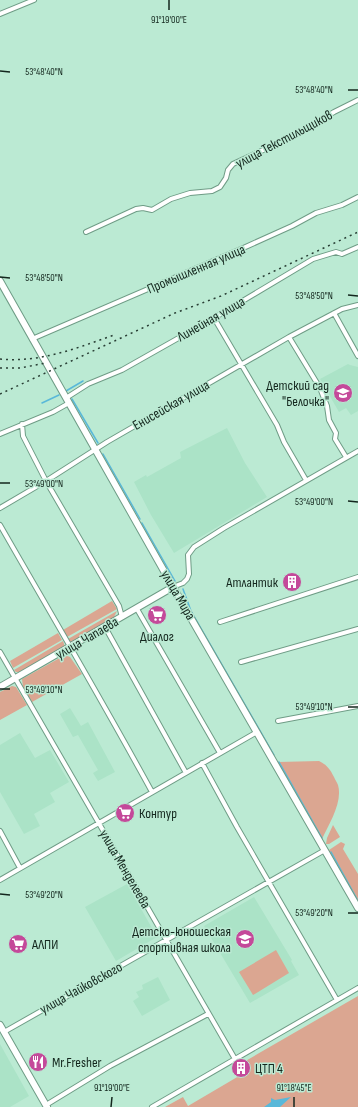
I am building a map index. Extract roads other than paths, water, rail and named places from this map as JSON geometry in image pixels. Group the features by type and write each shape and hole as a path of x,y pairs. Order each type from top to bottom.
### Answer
{"main road":[{"name":"улица Мира","path":"0,281 173,587 358,908"},
{"name":"улица Чапаева","path":"0,688 173,587"},
{"path":"0,1025 47,1106"}],"street":[{"path":"0,14 34,0"},
{"name":"улица Текстильщиков","path":"86,232 136,209 143,208 152,210 171,199 190,193 212,191 220,187 226,178 228,170 233,164 298,134 334,112 358,100"},
{"name":"Промышленная улица","path":"32,339 249,246 316,213 342,205 358,197"},
{"name":"Линейная улица","path":"0,434 53,412 88,384 122,370 214,318 313,259 336,252 342,254 358,248"},
{"name":"Енисейская улица","path":"0,508 289,337 345,307 358,305"},
{"path":"334,313 358,356"},
{"path":"214,318 277,425 284,442 306,480"},
{"path":"289,337 320,388 328,406 329,420 336,433 335,439 346,457"},
{"path":"22,424 23,436 46,482 119,606 122,617"},
{"path":"173,587 183,583 187,579 188,555 194,547 306,480 358,451"},
{"path":"0,526 152,792"},
{"path":"220,622 358,577"},
{"path":"187,579 192,582"},
{"path":"137,609 220,753"},
{"path":"105,627 186,773"},
{"path":"241,662 358,629"},
{"name":"улица Менделеева","path":"0,652 235,1059"},
{"path":"278,721 358,706"},
{"path":"0,880 257,732"},
{"path":"202,763 237,828 337,1000"},
{"path":"0,830 20,868"},
{"name":"улица Чайковского","path":"4,1032 325,850"},
{"path":"152,1107 358,988"},
{"path":"47,1106 110,1066 208,1014"}],"water":[{"path":"291,1097 280,1107 264,1107 271,1102 271,1098 275,1100"}],"waterway":[{"path":"66,391 83,381"},
{"path":"42,403 59,395"},
{"path":"72,399 98,443"},
{"path":"103,454 140,519"},
{"path":"142,523 175,581"},
{"path":"183,589 191,611 274,755"},
{"path":"279,762 322,838"},
{"path":"331,852 357,899"}],"railway":[{"path":"0,394 175,313 221,296 358,232"},
{"path":"0,359 15,360 44,357 114,335"},
{"path":"0,368 20,368 46,363"}],"place":[{"name":"Детский сад \"Белочка\"","path":"343,393"},
{"name":"Атлантик","path":"292,582"},
{"name":"Диалог","path":"157,615"},
{"name":"Контур","path":"125,813"},
{"name":"Детско-юношеская спортивная школа","path":"245,939"},
{"name":"АЛПИ","path":"18,944"},
{"name":"Mr.Fresher","path":"38,1062"},
{"name":"ЦТП 4","path":"241,1068"}]}
